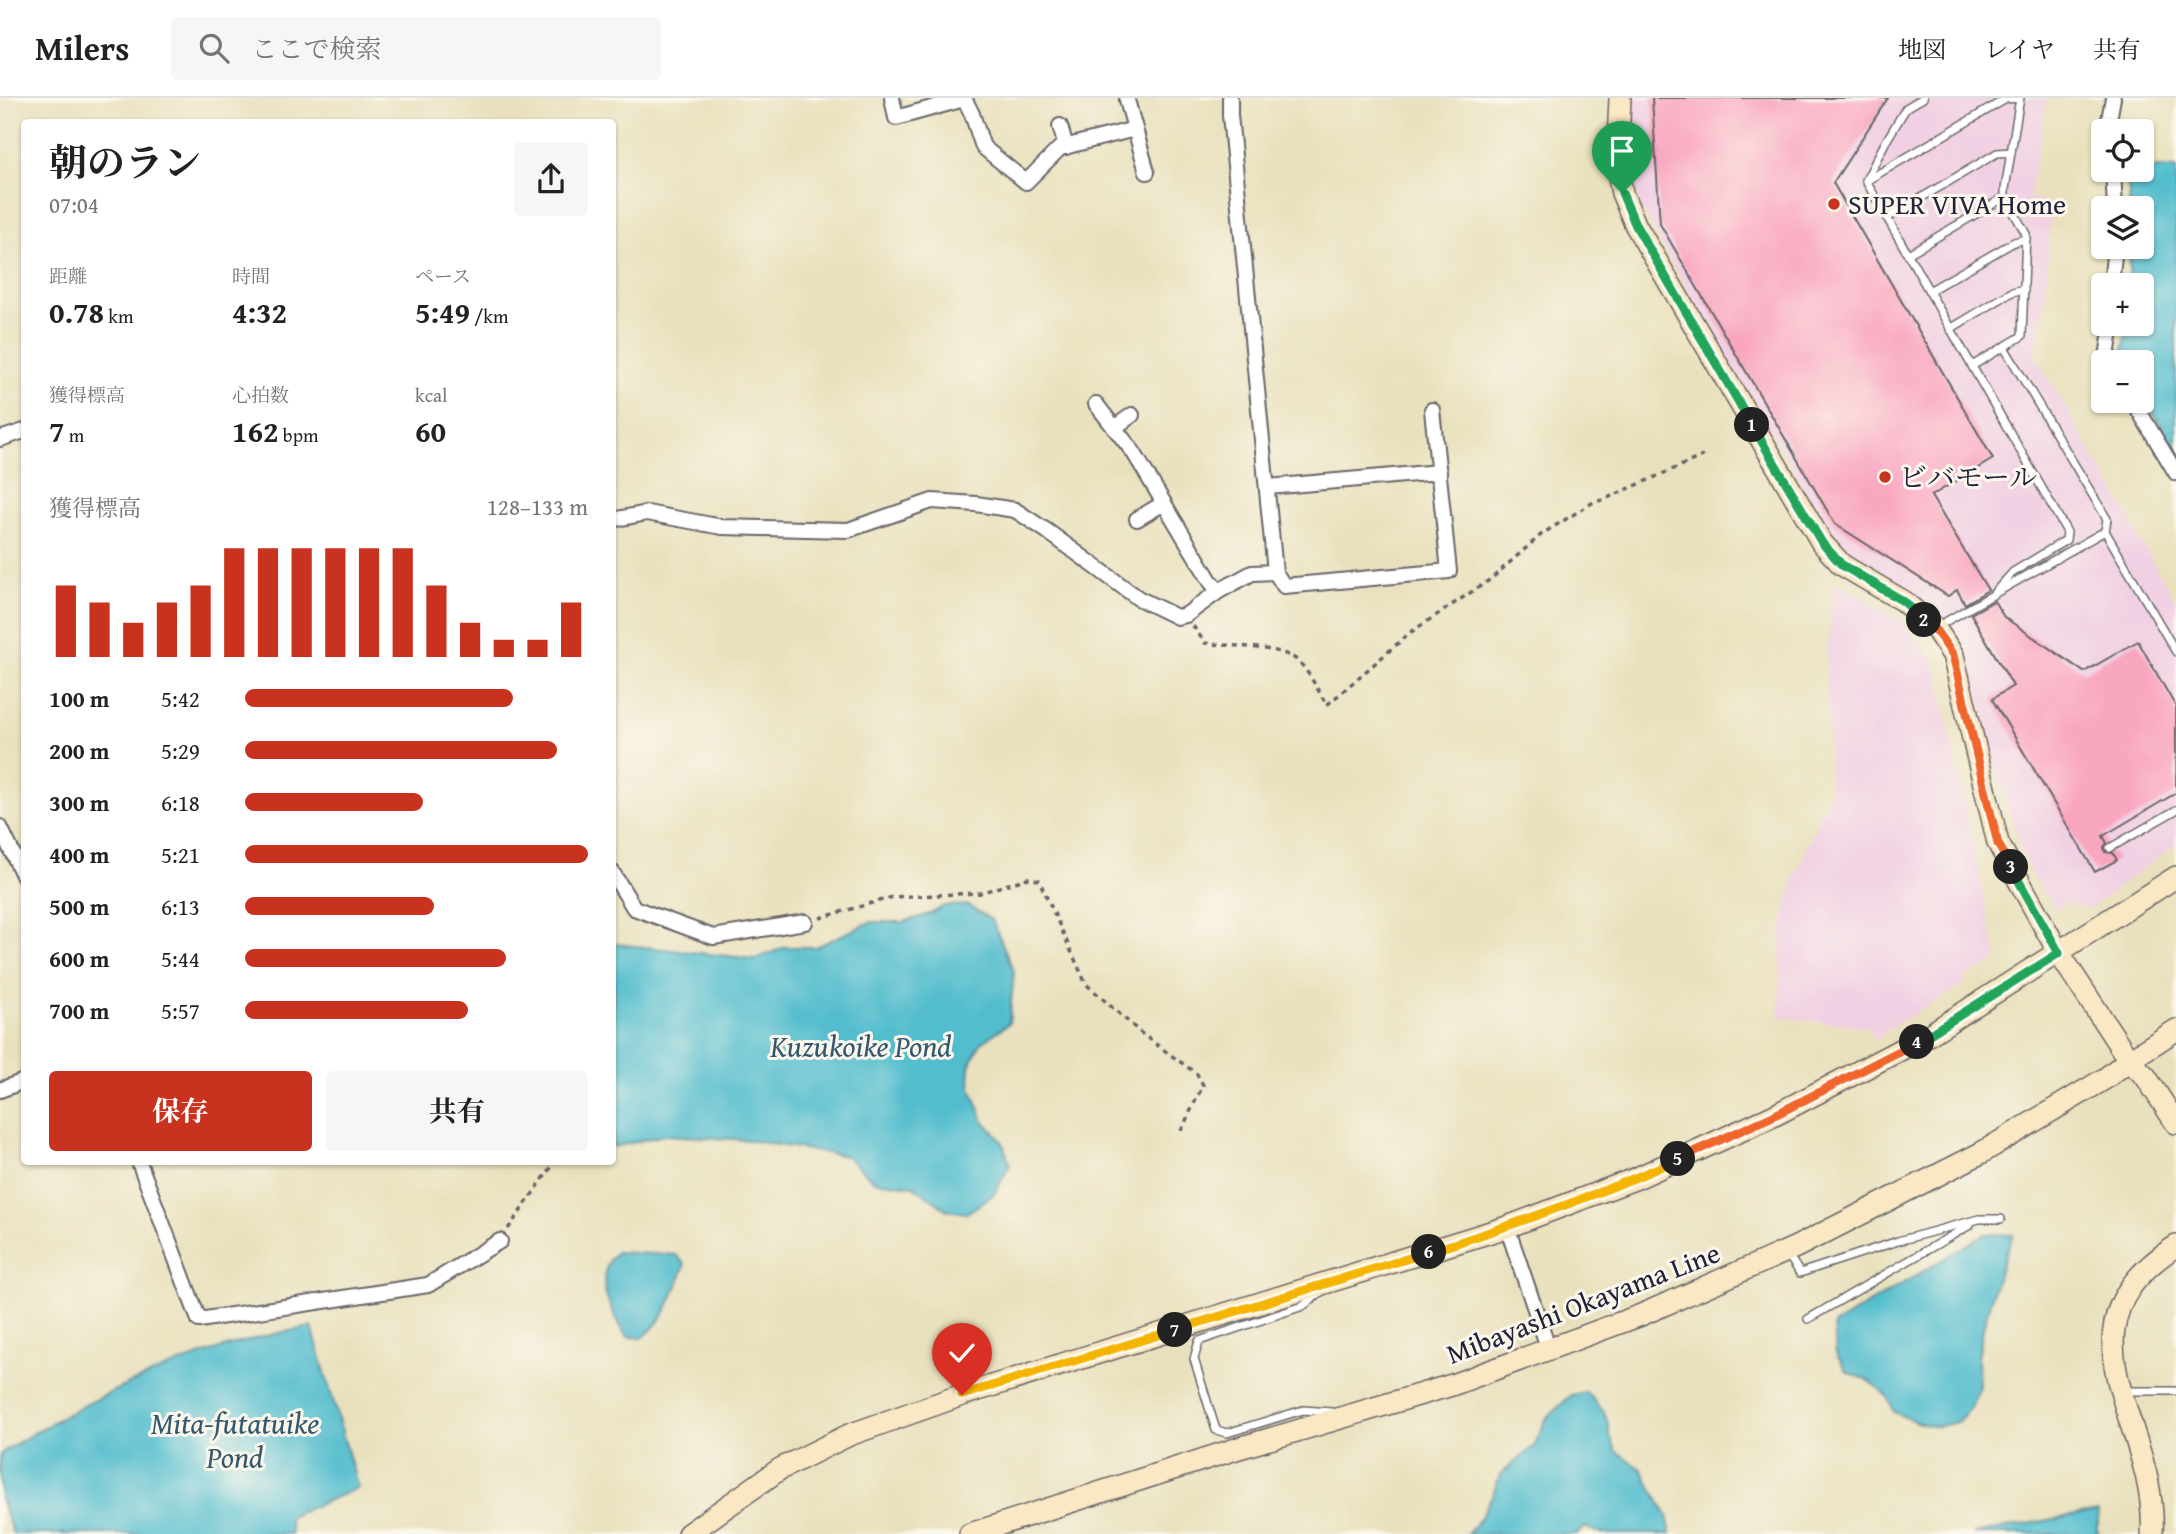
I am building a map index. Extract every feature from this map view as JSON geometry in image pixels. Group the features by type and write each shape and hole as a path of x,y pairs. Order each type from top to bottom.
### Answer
{"main road":[{"path":"1620,98 1618,166 1622,193 1636,226 1822,543 1842,565 1903,601 1934,628 1953,655 1998,844 2059,953 2129,1060 2146,1077 2176,1124"},
{"path":"688,1534 780,1469 849,1436 962,1395 1507,1227 1637,1178 1773,1116 1927,1037 2176,877"},
{"name":"Mibayashi Okayama Line","path":"970,1534 1239,1448 1452,1385 1641,1315 1787,1251 1981,1153 2106,1078 2176,1030"},
{"path":"2152,1534 2148,1483 2113,1359 2112,1339 2115,1316 2124,1296 2146,1267 2176,1246"}],"street":[{"path":"892,98 896,118 964,98 983,147 1026,182 1050,157 1066,147 1135,129"},
{"path":"1230,98 1275,572 1284,586 1449,570 1432,410"},
{"path":"2109,119 2113,98"},
{"path":"1127,100 1147,172"},
{"path":"1060,126 1066,147"},
{"path":"1096,404 1134,453 1219,591"},
{"path":"2140,413 2176,473"},
{"path":"1114,428 1132,415"},
{"path":"0,439 21,433"},
{"path":"1268,487 1438,472"},
{"path":"616,519 648,513 722,527 848,530 932,500 976,503 1015,510 1138,598 1177,617 1186,615 1219,591 1252,573 1275,572"},
{"path":"1137,519 1164,503"},
{"path":"0,827 21,871"},
{"path":"616,878 635,908 713,937 805,922"},
{"path":"0,1090 21,1082"},
{"path":"140,1165 199,1320 428,1285 500,1241"},
{"path":"1507,1227 1549,1350"}],"lane":[{"path":"1866,181 1906,108 1923,98"},
{"path":"1866,181 2006,99 2020,98 2005,197 2026,234 2022,336 1972,366"},
{"path":"1887,218 1997,153 2011,152"},
{"path":"1866,181 2067,531 2066,540 2014,572 1994,593"},
{"path":"1908,254 2005,197"},
{"path":"1929,291 2014,242 2026,239"},
{"path":"1950,328 2012,292 2024,289"},
{"path":"2004,347 2107,519 2105,531 2176,652"},
{"path":"1934,628 2105,531"},
{"path":"2110,849 2176,810"},
{"path":"1787,1251 1800,1273 1898,1241 1979,1219 2001,1219"},
{"path":"1808,1319 1979,1219"},
{"path":"1334,1282 1303,1306 1199,1341 1194,1359 1216,1430 1227,1433 1303,1410 1357,1414"},
{"path":"2121,1391 2176,1391"}],"path":[{"path":"1186,615 1205,642 1228,647 1272,649 1299,660 1327,705 1411,632 1491,579 1542,534 1592,503 1703,456"},
{"path":"805,922 893,897 980,893 1028,878 1039,880 1086,984 1142,1034 1198,1074 1203,1085 1180,1133"},
{"path":"500,1241 553,1165"}],"shaded area":[{"name":"ビバモール","path":"1631,98 2047,98 2029,198 2049,202 2050,229 2045,297 2035,356 2176,602 2176,844 2089,909 2067,902 2056,909 2030,872 2014,828 1963,646 1935,607 1849,553 1826,527 1663,247 1640,205 1630,168"},
{"path":"1835,581 1901,622 1935,661 1997,960 1964,978 1967,983 1873,1039 1870,1027 1779,1017 1782,926 1794,879 1830,793 1826,663"}],"water":[{"path":"2154,168 2176,168 2176,451 2153,413 2154,350 2124,350 2126,336 2154,336 2154,273 2129,273 2130,259 2154,259 2154,196 2129,196 2128,182 2154,182"},
{"name":"Kuzukoike Pond","path":"967,905 992,920 1014,972 1009,1023 981,1043 969,1066 971,1088 984,1121 1002,1141 1010,1165 994,1194 967,1213 947,1210 913,1186 874,1181 846,1156 748,1140 665,1135 616,1146 616,944 755,959 786,947 816,947 870,922 904,922 944,906"},
{"path":"1985,1234 2013,1235 1998,1274 1984,1324 1978,1357 1979,1389 1970,1409 1957,1422 1935,1427 1916,1422 1894,1412 1887,1397 1876,1386 1847,1372 1836,1354 1834,1325"},
{"path":"616,1252 676,1255 685,1264 664,1313 642,1338 626,1336 606,1294 605,1273"},
{"name":"Mita-futatuike Pond","path":"312,1327 358,1488 289,1517 291,1534 13,1534 0,1498 0,1454 72,1412 150,1375 231,1345"},
{"path":"1586,1392 1603,1411 1616,1451 1641,1469 1667,1516 1671,1534 1602,1534 1585,1527 1577,1534 1467,1534 1479,1520 1500,1475 1535,1445 1546,1419 1571,1395"},
{"path":"2098,1511 2098,1534 1973,1534"}],"building":[{"name":"ビバモール","path":"1652,98 1888,98 1833,183 1993,459 1931,496 1988,590 1965,604 1957,590 1948,596 1835,524 1660,224"},
{"path":"1994,601 2004,617 2084,672 2138,641 2176,707 2176,793 2103,836 2107,843 2105,852 2113,853 2117,860 2095,872 1992,699 2013,686 1971,614"}],"place":[{"name":"SUPER VIVA Home","path":"1834,204"},
{"name":"ビバモール","path":"1885,477"}],"route":[{"path":"962,1395 1507,1227 1637,1178 1773,1116 1927,1037 2059,953 1998,844 1953,655 1934,628 1903,601 1842,565 1822,543 1636,226 1622,193"}]}
